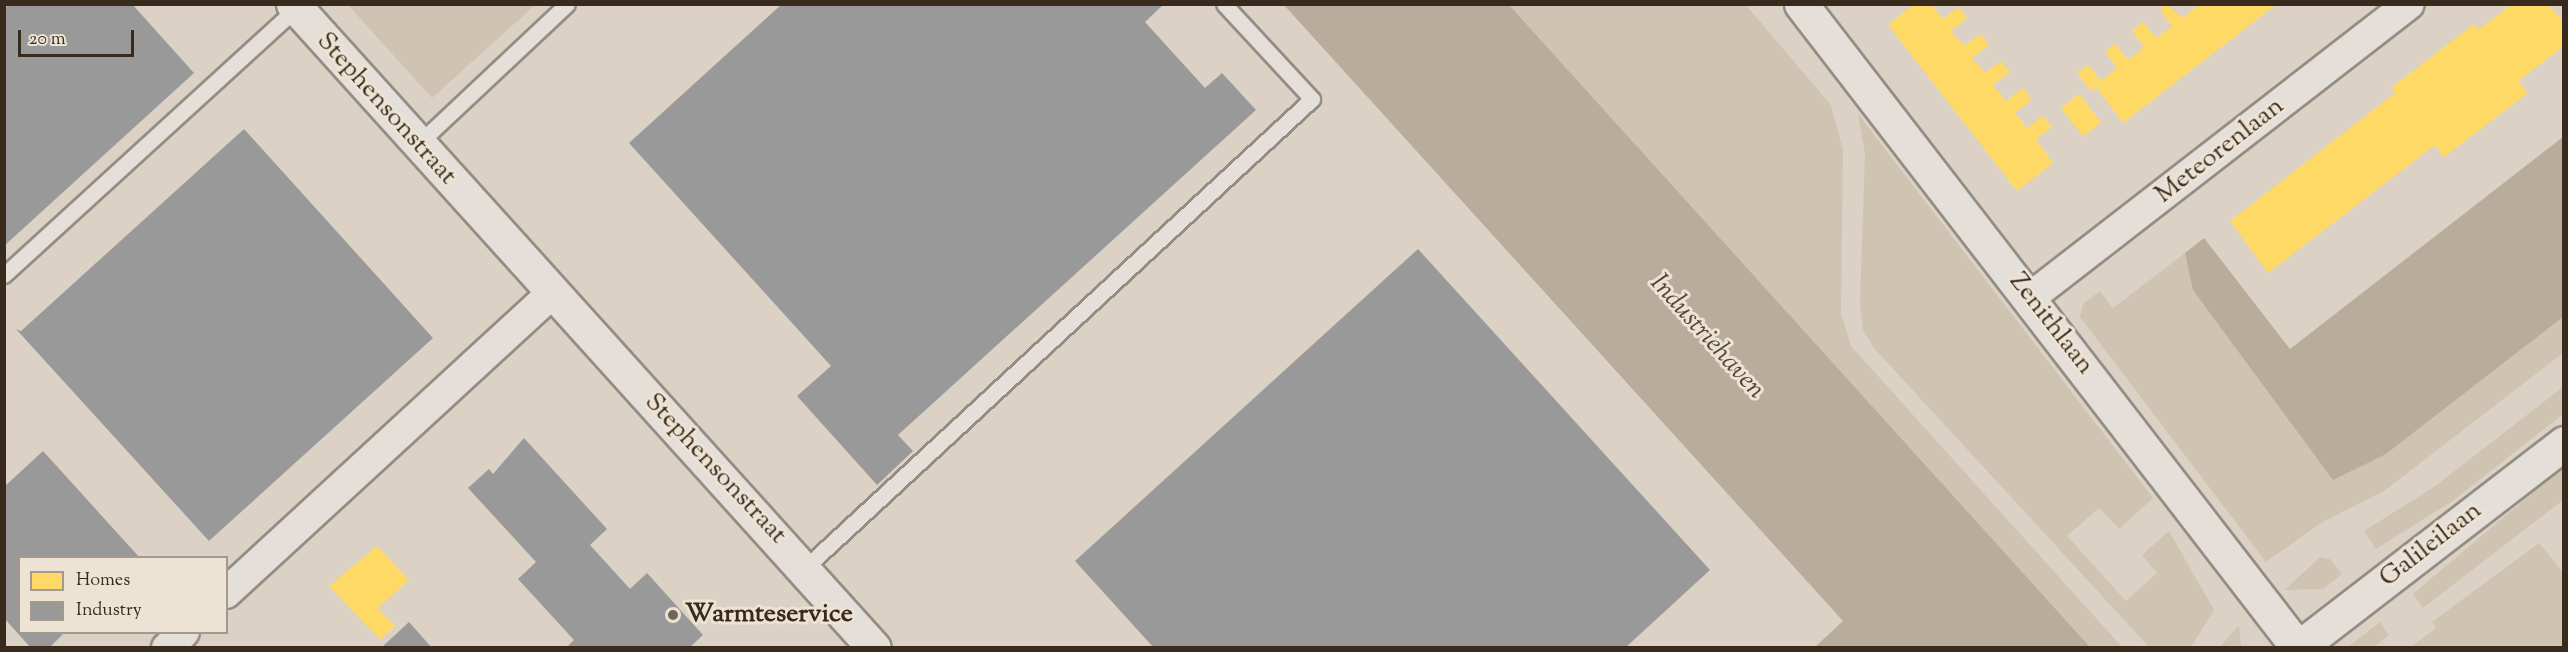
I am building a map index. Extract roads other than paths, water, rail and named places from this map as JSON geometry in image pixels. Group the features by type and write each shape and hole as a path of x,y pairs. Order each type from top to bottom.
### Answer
{"street":[{"name":"Meteorenlaan","path":"2031,297 2409,4"},
{"name":"Stephensonstraat","path":"294,6 806,567 874,648"},
{"name":"Zenithlaan","path":"1808,7 2298,648"},
{"path":"228,591 553,292"},
{"name":"Galileilaan","path":"2298,648 2564,443"},
{"path":"167,648 183,634"}],"lane":[{"path":"418,144 567,4"},
{"path":"806,567 1311,99 1224,4"},
{"path":"4,275 294,6"}],"water":[{"name":"Industriehaven","path":"1284,5 1509,5 2090,647 1815,647 1843,621"},
{"path":"2563,137 2563,317 2386,454 2333,480 2193,290 2185,253 2204,238 2290,349"}],"place":[{"name":"Warmteservice","path":"673,615"}]}
